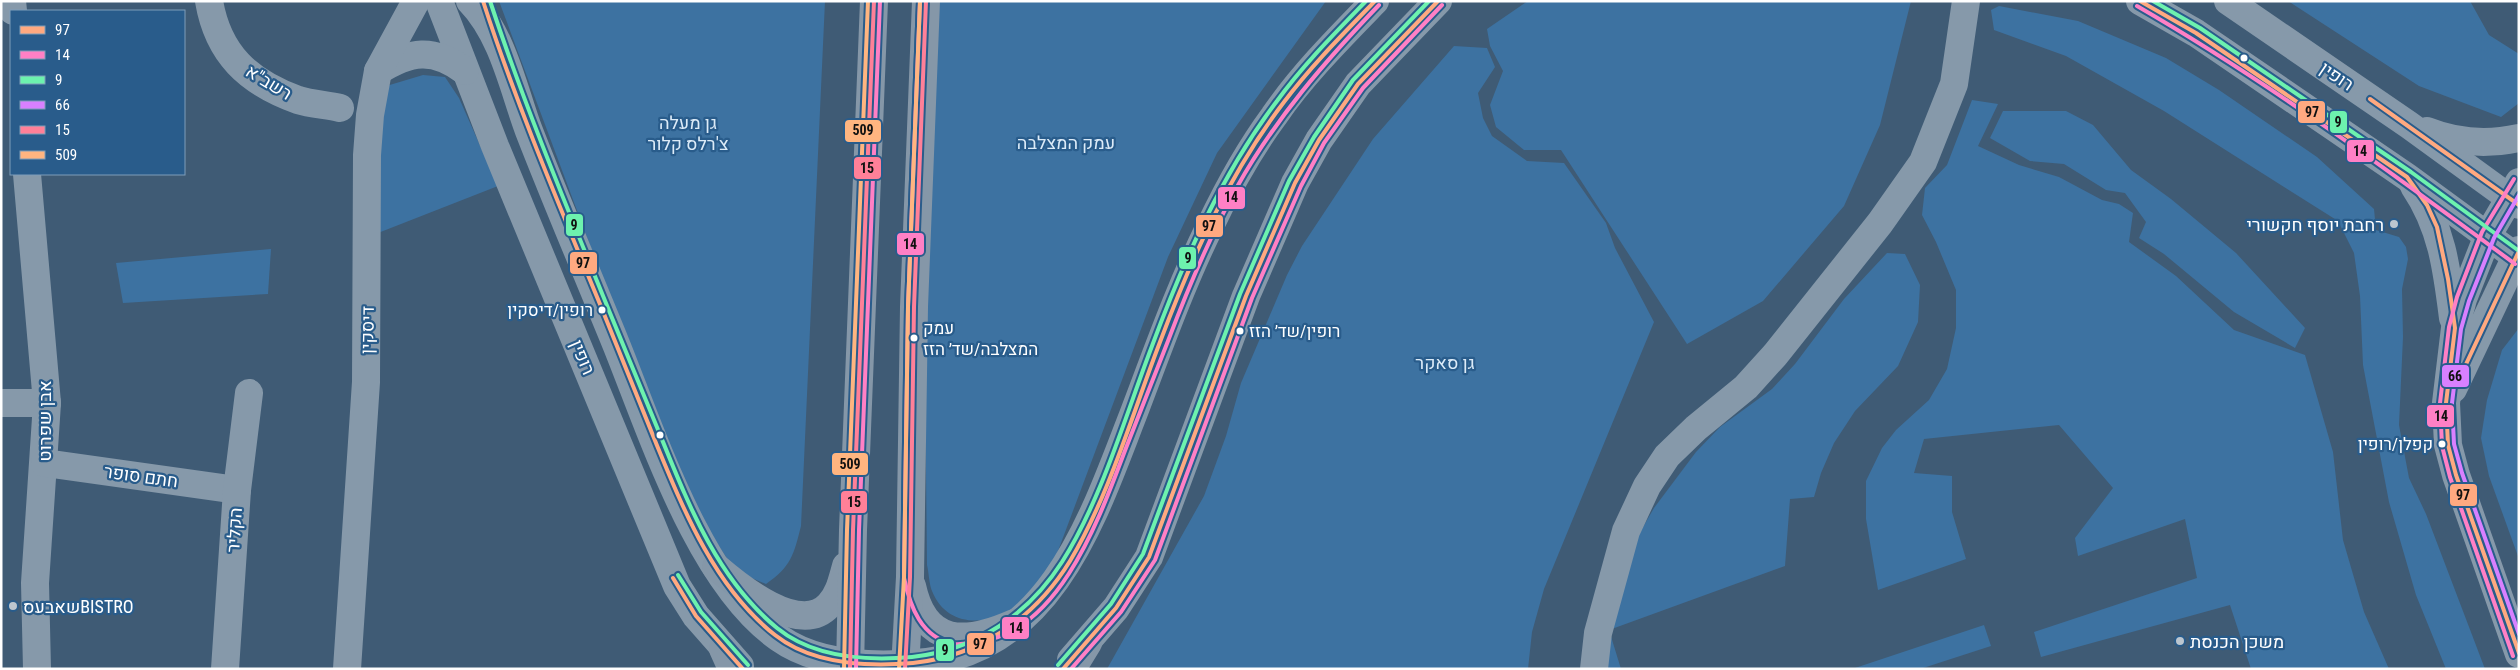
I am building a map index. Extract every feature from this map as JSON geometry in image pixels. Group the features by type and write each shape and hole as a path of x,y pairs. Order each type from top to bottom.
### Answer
{"main road":[{"path":"850,666 853,530 874,1"},
{"path":"905,666 910,577 914,307 926,1"},
{"path":"716,567 739,587 772,606 803,615 816,613 828,607 836,596 853,530"},
{"path":"910,577 914,598 922,614 931,626 943,634 956,638 971,637 989,634 1014,624"},
{"path":"1072,669 1088,643"}],"street":[{"name":"רשב\"א","path":"209,1 213,24 230,56 255,78 298,100 340,108"},
{"name":"דיסקין","path":"347,669 366,382 367,154 370,115 378,71 416,1"},
{"name":"רופין","path":"439,1 465,71 616,433 670,571 696,616 728,659 743,669"},
{"name":"רופין","path":"470,1 492,30 534,142 678,498 716,567 750,613 779,638 800,650 850,666 905,666 943,660 972,650 992,640 1014,624 1051,588 1068,563 1085,531 1186,278 1210,226 1249,154 1276,113 1325,54 1375,1"},
{"path":"483,1 492,30"},
{"path":"1063,669 1088,643 1116,608 1149,557 1246,296 1295,183 1319,140 1358,84 1438,1"},
{"path":"1594,669 1598,633 1626,531 1647,486 1667,456 1696,428 1746,387 1775,355 1913,178 1923,162 1954,84 1966,1"},
{"path":"2140,1 2196,33 2518,255 2446,403"},
{"name":"רופין","path":"2228,1 2409,125 2516,195"},
{"path":"378,71 405,56 422,54 445,58 465,71"},
{"path":"2409,125 2447,139 2476,142 2519,138"},
{"name":"אבן שפרוט","path":"27,175 47,403 45,463 35,583 37,669"},
{"path":"2407,177 2427,205 2436,227 2445,256 2455,328"},
{"path":"2516,195 2488,235 2474,266 2455,328 2446,403 2448,444 2456,475 2519,654"},
{"path":"2484,324 2496,311 2519,299"},
{"name":"הקליר","path":"225,669 237,490 249,392"},
{"path":"1,403 47,403"},
{"name":"חתם סופר","path":"45,463 237,490"}],"green space":[{"name":"גן מעלה צ'רלס קלור","path":"499,1 825,1 801,526 793,552 786,566 766,584 735,571 690,501 620,326"},
{"name":"עמק המצלבה","path":"930,1 1326,1 1217,153 1168,257 1055,559 1027,598 1011,610 986,620 960,618 949,613 939,604 930,585 927,565 924,283"},
{"path":"1528,1 1911,1 1880,125 1844,206 1763,301 1687,344 1561,150 1524,150 1496,127 1490,105 1503,71 1490,46 1487,29"},
{"path":"2288,1 2470,1 2489,35 2519,54 2519,103 2501,117 2419,86"},
{"path":"1999,6 2078,21 2166,58 2219,90 2317,157 2374,209 2376,230 2399,237 2406,247 2408,259 2402,289 2403,337 2399,425 2409,478 2426,514 2485,669 2446,669 2416,595 2389,502 2363,365 2360,296 2354,253 2338,221 2164,111 2066,56 1994,30 1991,10"},
{"name":"גן סאקר","path":"1454,46 1487,48 1495,67 1478,93 1483,118 1492,136 1527,161 1564,163 1606,223 1615,248 1654,322 1544,589 1532,632 1528,669 1107,669 1204,496 1226,436 1241,383 1287,275 1302,246 1373,139"},
{"path":"423,75 445,77 459,98 498,186 378,233 376,136 383,87"},
{"path":"1972,100 1998,104 1978,146 2019,165 2059,177 2102,200 2119,204 2133,213 2129,242 2176,276 2234,330 2305,355 2333,452 2343,540 2364,612 2389,669 2251,669 2230,605 2041,657 2034,632 2197,578 2185,519 2078,556 2075,538 2113,488 2059,425 1924,439 1914,473 1952,476 1952,512 1966,559 1878,590 1866,519 1866,481 1882,448 1896,430 1929,400 1947,369 1956,328 1956,290 1936,242 1922,215 1925,188 1947,165"},
{"path":"2003,111 2066,111 2093,125 2131,170 2171,199 2236,253 2305,328 2295,348 2234,312 2164,254 2139,238 2146,222 2125,193 2106,190 2064,164 2030,161 1990,138"},
{"path":"271,249 268,294 123,303 116,263"},
{"path":"1887,253 1905,254 1920,285 1918,322 1898,366 1855,411 1834,443 1821,473 1814,497 1790,499 1785,566 1609,630 1621,669 1598,669 1632,546 1654,508 1696,452 1720,427 1772,389 1795,364 1844,299"},
{"path":"2519,328 2519,559 2489,476 2481,438 2487,400 2502,350"},
{"path":"1984,625 1991,646 1920,669 1852,669"}],"transit line":[{"name":"97","path":"483,1 525,118 667,469 690,521 718,572 754,616 775,635 790,645 806,653 823,658 841,662 877,665 913,663 938,659 983,643 1004,631 1023,616 1056,581 1070,561 1097,509 1185,279 1229,187 1264,129 1294,89 1375,1"},
{"name":"9","path":"490,1 532,119 563,197 672,463 707,540 738,588 756,609 777,628 807,646 842,655 877,658 912,657 935,653 958,647 979,638 1016,614 1048,581 1076,538 1101,485 1177,282 1221,188 1257,129 1287,88 1366,1"},
{"name":"509","path":"844,669 847,530 868,1"},
{"name":"15","path":"850,669 853,530 874,1"},
{"name":"14","path":"856,669 859,530 880,1"},
{"name":"14","path":"920,1 908,307 904,578 914,610 925,628 943,641 954,644 976,642 1005,634 1031,618 1054,595 1073,568 1103,506 1200,262 1237,187 1268,138 1302,91 1379,5"},
{"name":"509","path":"899,669 904,577 908,307 920,1"},
{"name":"15","path":"905,669 910,577 914,307 926,1"},
{"name":"9","path":"1058,665 1111,604 1143,554 1240,294 1289,181 1314,137 1353,80 1429,1"},
{"name":"97","path":"1063,669 1116,608 1149,557 1246,296 1295,183 1319,140 1358,84 1438,1"},
{"name":"97","path":"2140,1 2196,33 2407,177 2427,205 2437,227 2448,279 2455,328 2446,403 2448,445 2456,475 2519,653"},
{"name":"9","path":"2153,1 2200,28 2411,172 2519,251"},
{"name":"14","path":"1071,669 1121,612 1155,560 1252,298 1301,186 1324,143 1363,88 1442,5"},
{"name":"14","path":"2137,6 2282,97 2377,163 2515,264"},
{"name":"97","path":"2370,99 2519,205"},
{"name":"14","path":"2513,656 2450,477 2442,446 2440,403 2449,327 2457,297 2482,232 2514,179"},
{"name":"66","path":"2519,195 2494,238 2469,301 2461,329 2452,403 2454,444 2462,473 2519,634"},
{"name":"97","path":"2460,377 2519,251"},
{"name":"9","path":"678,575 701,612 748,665"},
{"name":"97","path":"673,578 696,616 743,669"}],"place":[{"name":"רחבת יוסף חקשורי","path":"2394,224"},
{"name":"רופין/דיסקין","path":"602,310"},
{"name":"רופין/שד׳ הזז","path":"1240,331"},
{"name":"עמק המצלבה/שד׳ הזז","path":"914,338"},
{"name":"קפלן/רופין","path":"2442,444"},
{"name":"שאבעסBISTRO","path":"13,606"},
{"name":"משכן הכנסת","path":"2180,641"}]}
